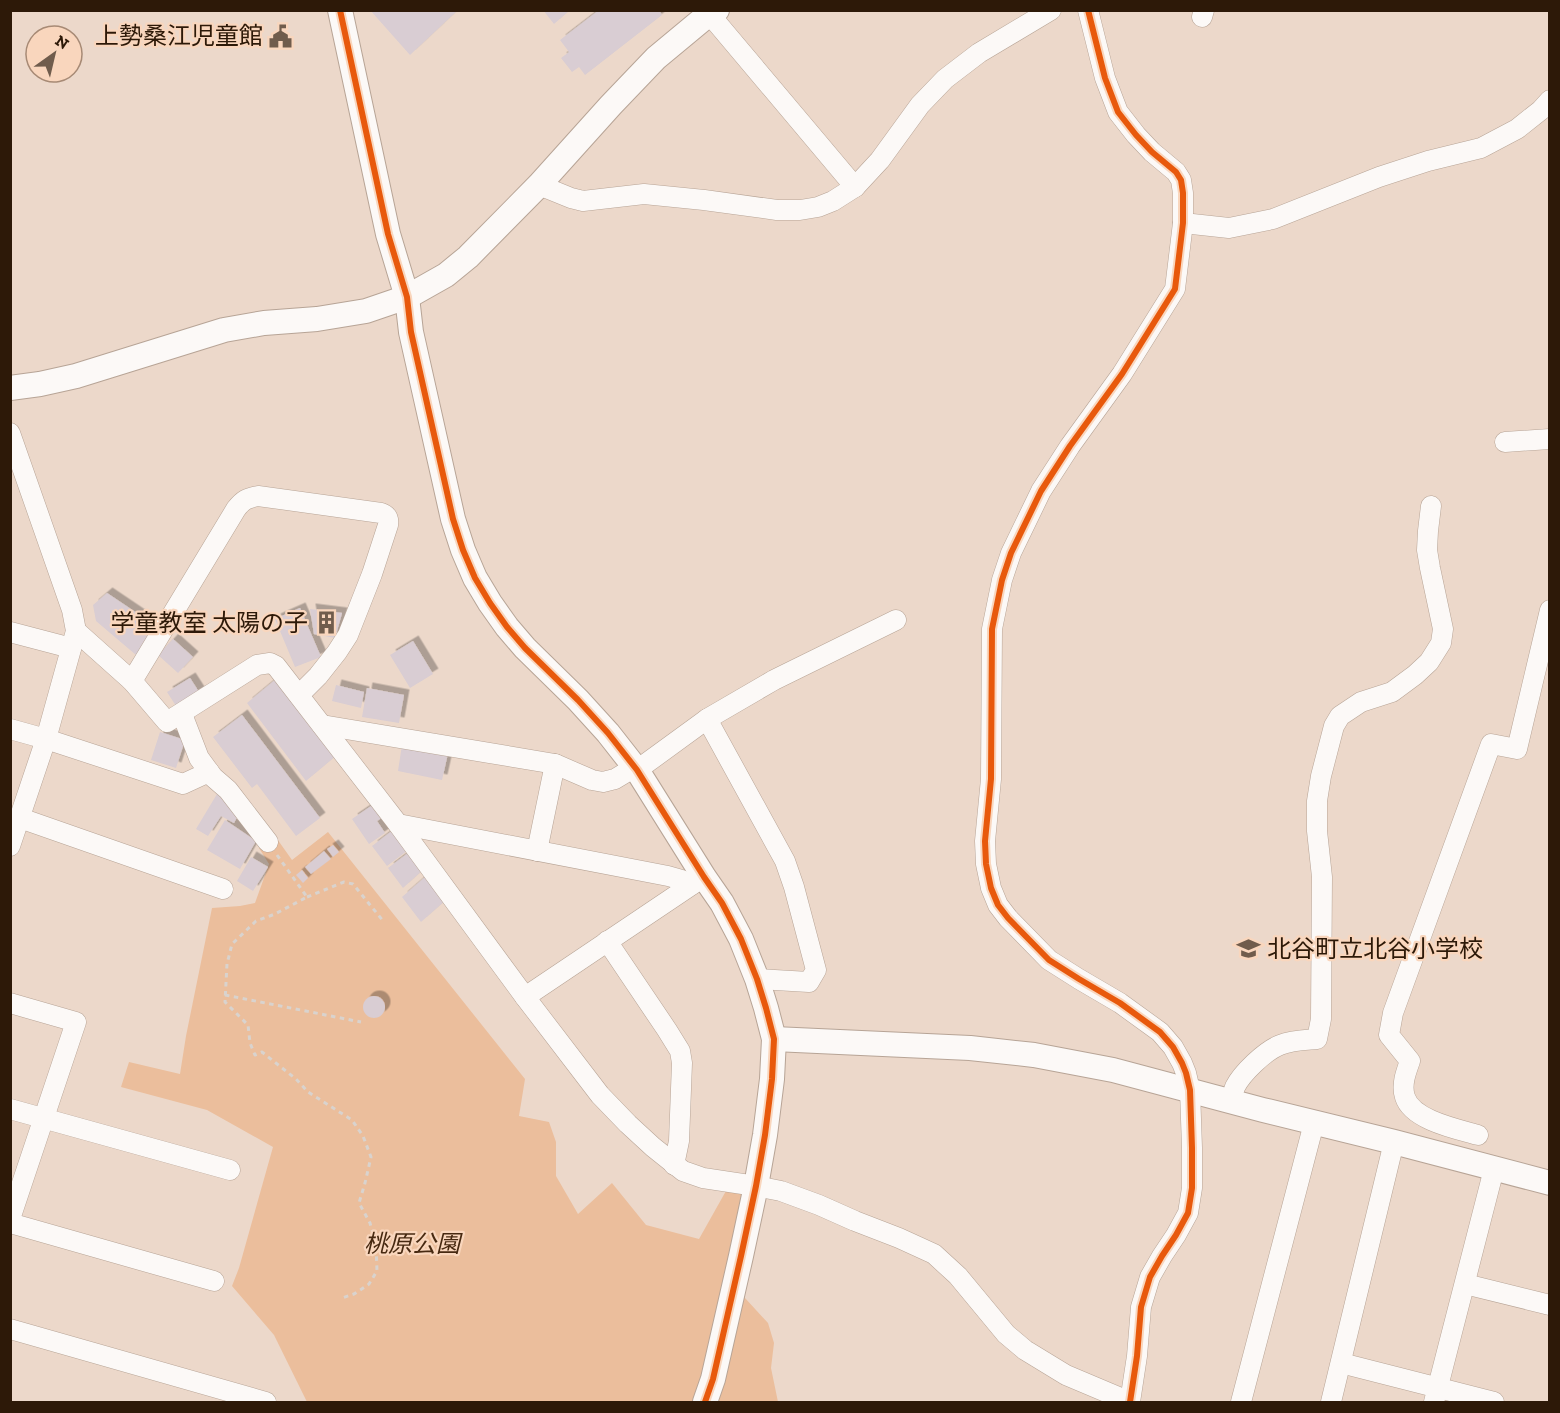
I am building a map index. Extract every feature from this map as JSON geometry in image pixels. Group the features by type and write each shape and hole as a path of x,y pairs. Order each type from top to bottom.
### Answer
{"street":[{"path":"340,10 388,234 407,297 411,332 453,519 463,550 475,578 507,627 601,724 636,768 697,881 722,903 758,979 774,1039 772,1079 756,1186 705,1402"},
{"path":"539,185 583,201 644,194 777,210 818,207 833,201 855,187 880,160 920,105 945,79 979,53 1051,10"},
{"path":"10,632 73,640 132,681 167,722 257,665 270,663 276,666 398,824 600,1095 628,1124 674,1165 703,1178 781,1191 934,1254 958,1276 1006,1334 1025,1350 1065,1375 1130,1402 1141,1307 1150,1277 1188,1213 1191,1188 1190,1090 1182,1063 1173,1047 1160,1032 1120,1003 1049,960 998,906 986,864 985,841 991,778 992,629 1002,580 1011,553 1041,490 1122,374 1175,289 1183,223 1181,180 1176,172 1136,135 1118,112 1105,78 1088,10"},
{"path":"10,388 76,376 224,330 366,311 407,297 446,275 468,257 539,185 648,66 711,12 855,187"},
{"path":"1183,223 1228,228 1273,219 1388,174 1481,148 1517,129 1550,100"},
{"path":"10,433 72,610 73,640 46,739 10,846"},
{"path":"1505,442 1550,439"},
{"path":"132,681 242,501 258,496 381,513 388,517 388,525 348,636 318,676 299,695"},
{"path":"1231,1101 1236,1086 1243,1076 1272,1049 1281,1044 1317,1038 1321,1019 1322,876 1317,831 1321,776 1334,726 1340,716 1361,702 1392,692 1429,662 1441,643 1443,628 1427,550 1431,506"},
{"path":"1478,1135 1424,1117 1409,1104 1403,1089 1410,1060 1389,1035 1393,1013 1491,744 1517,749 1550,610"},
{"path":"322,725 555,764 592,780 603,782 615,779 636,768 707,719 774,680 896,620"},
{"path":"182,714 199,758 213,777 228,790 268,842"},
{"path":"707,719 785,861 816,970 809,982 758,979"},
{"path":"10,729 183,784 209,772"},
{"path":"537,851 555,764"},
{"path":"20,818 223,889"},
{"path":"398,824 682,880 697,881"},
{"path":"525,996 697,881"},
{"path":"607,941 680,1051 682,1063 679,1141 674,1165"},
{"path":"10,1003 76,1022 10,1219"},
{"path":"774,1039 970,1048 1034,1055 1113,1070 1550,1184"},
{"path":"10,1109 230,1170"},
{"path":"1241,1402 1314,1123"},
{"path":"1331,1402 1394,1142"},
{"path":"1436,1396 1494,1169"},
{"path":"10,1223 214,1281"},
{"path":"1465,1284 1550,1305"},
{"path":"10,1329 266,1402"},
{"path":"1341,1363 1436,1396 1494,1402"}],"path":[{"path":"268,842 307,897"},
{"path":"342,1298 369,1284 377,1270 376,1245 370,1223 359,1203 371,1156 363,1136 352,1120 308,1092 296,1079 262,1052 255,1055 250,1043 248,1025 225,1002 227,964 232,944 256,921 344,882 353,884 384,922"},
{"path":"225,995 361,1022"}],"green space":[{"name":"桃原公園","path":"328,832 525,1079 519,1116 549,1122 556,1142 556,1176 578,1214 612,1183 646,1225 699,1239 731,1182 756,1186 734,1286 768,1323 774,1343 771,1368 778,1402 307,1402 274,1335 232,1286 273,1147 207,1110 121,1087 129,1062 180,1074 212,908 255,903 269,864 259,848 275,836 292,860"}],"building":[{"path":"370,10 458,10 410,55"},
{"path":"543,10 570,10 554,24"},
{"path":"599,10 659,10 662,15 585,75 579,67 572,72 561,58 569,52 560,40"},
{"path":"107,593 156,626 136,655 96,621 93,605"},
{"path":"300,608 321,657 295,667 275,619"},
{"name":"学童教室 太陽の子","path":"310,609 342,613 335,638 314,634"},
{"path":"173,639 193,657 178,673 158,655"},
{"path":"413,641 433,674 410,688 390,655"},
{"path":"190,678 199,692 176,706 167,692"},
{"path":"276,679 337,755 306,781 247,703"},
{"path":"336,685 364,692 361,708 332,701"},
{"path":"367,688 404,695 399,723 362,717"},
{"path":"242,715 320,818 296,836 257,784 252,788 213,737"},
{"path":"160,732 185,740 176,768 151,760"},
{"path":"402,745 448,753 442,780 398,771"},
{"path":"217,794 238,815 234,823 221,816 208,836 196,829"},
{"path":"374,804 383,817 377,821 385,833 369,844 352,819"},
{"path":"225,820 256,841 240,869 207,850"},
{"path":"393,830 408,850 387,866 372,846"},
{"path":"333,845 339,852 333,857 327,849"},
{"path":"412,850 424,869 403,888 388,868"},
{"path":"324,851 331,859 311,874 305,867"},
{"path":"251,857 268,867 253,891 237,881"},
{"path":"302,870 308,878 303,883 296,875"},
{"path":"425,877 446,900 421,922 402,897"},
{"path":"374,996 382,999 385,1007 382,1015 374,1018 366,1015 363,1007 366,999"}],"cycle path":[{"path":"340,10 388,234 407,297 411,332 453,519 463,550 475,578 507,627 578,700 637,770 722,903 741,939 766,1008 774,1039 765,1135 741,1256 713,1379 705,1402"},
{"path":"1088,10 1105,78 1118,112 1136,135 1176,172 1181,180 1183,223 1175,289 1122,374 1041,491 1011,553 1002,580 992,629 991,779 985,841 986,864 991,888 998,905 1008,918 1049,960 1120,1003 1160,1032 1173,1047 1186,1073 1190,1090 1192,1148 1192,1188 1188,1213 1150,1277 1141,1307 1130,1402"}],"place":[{"name":"上勢桑江児童館","path":"281,36"},
{"name":"学童教室 太陽の子","path":"326,623"},
{"name":"北谷町立北谷小学校","path":"1249,949"}]}
